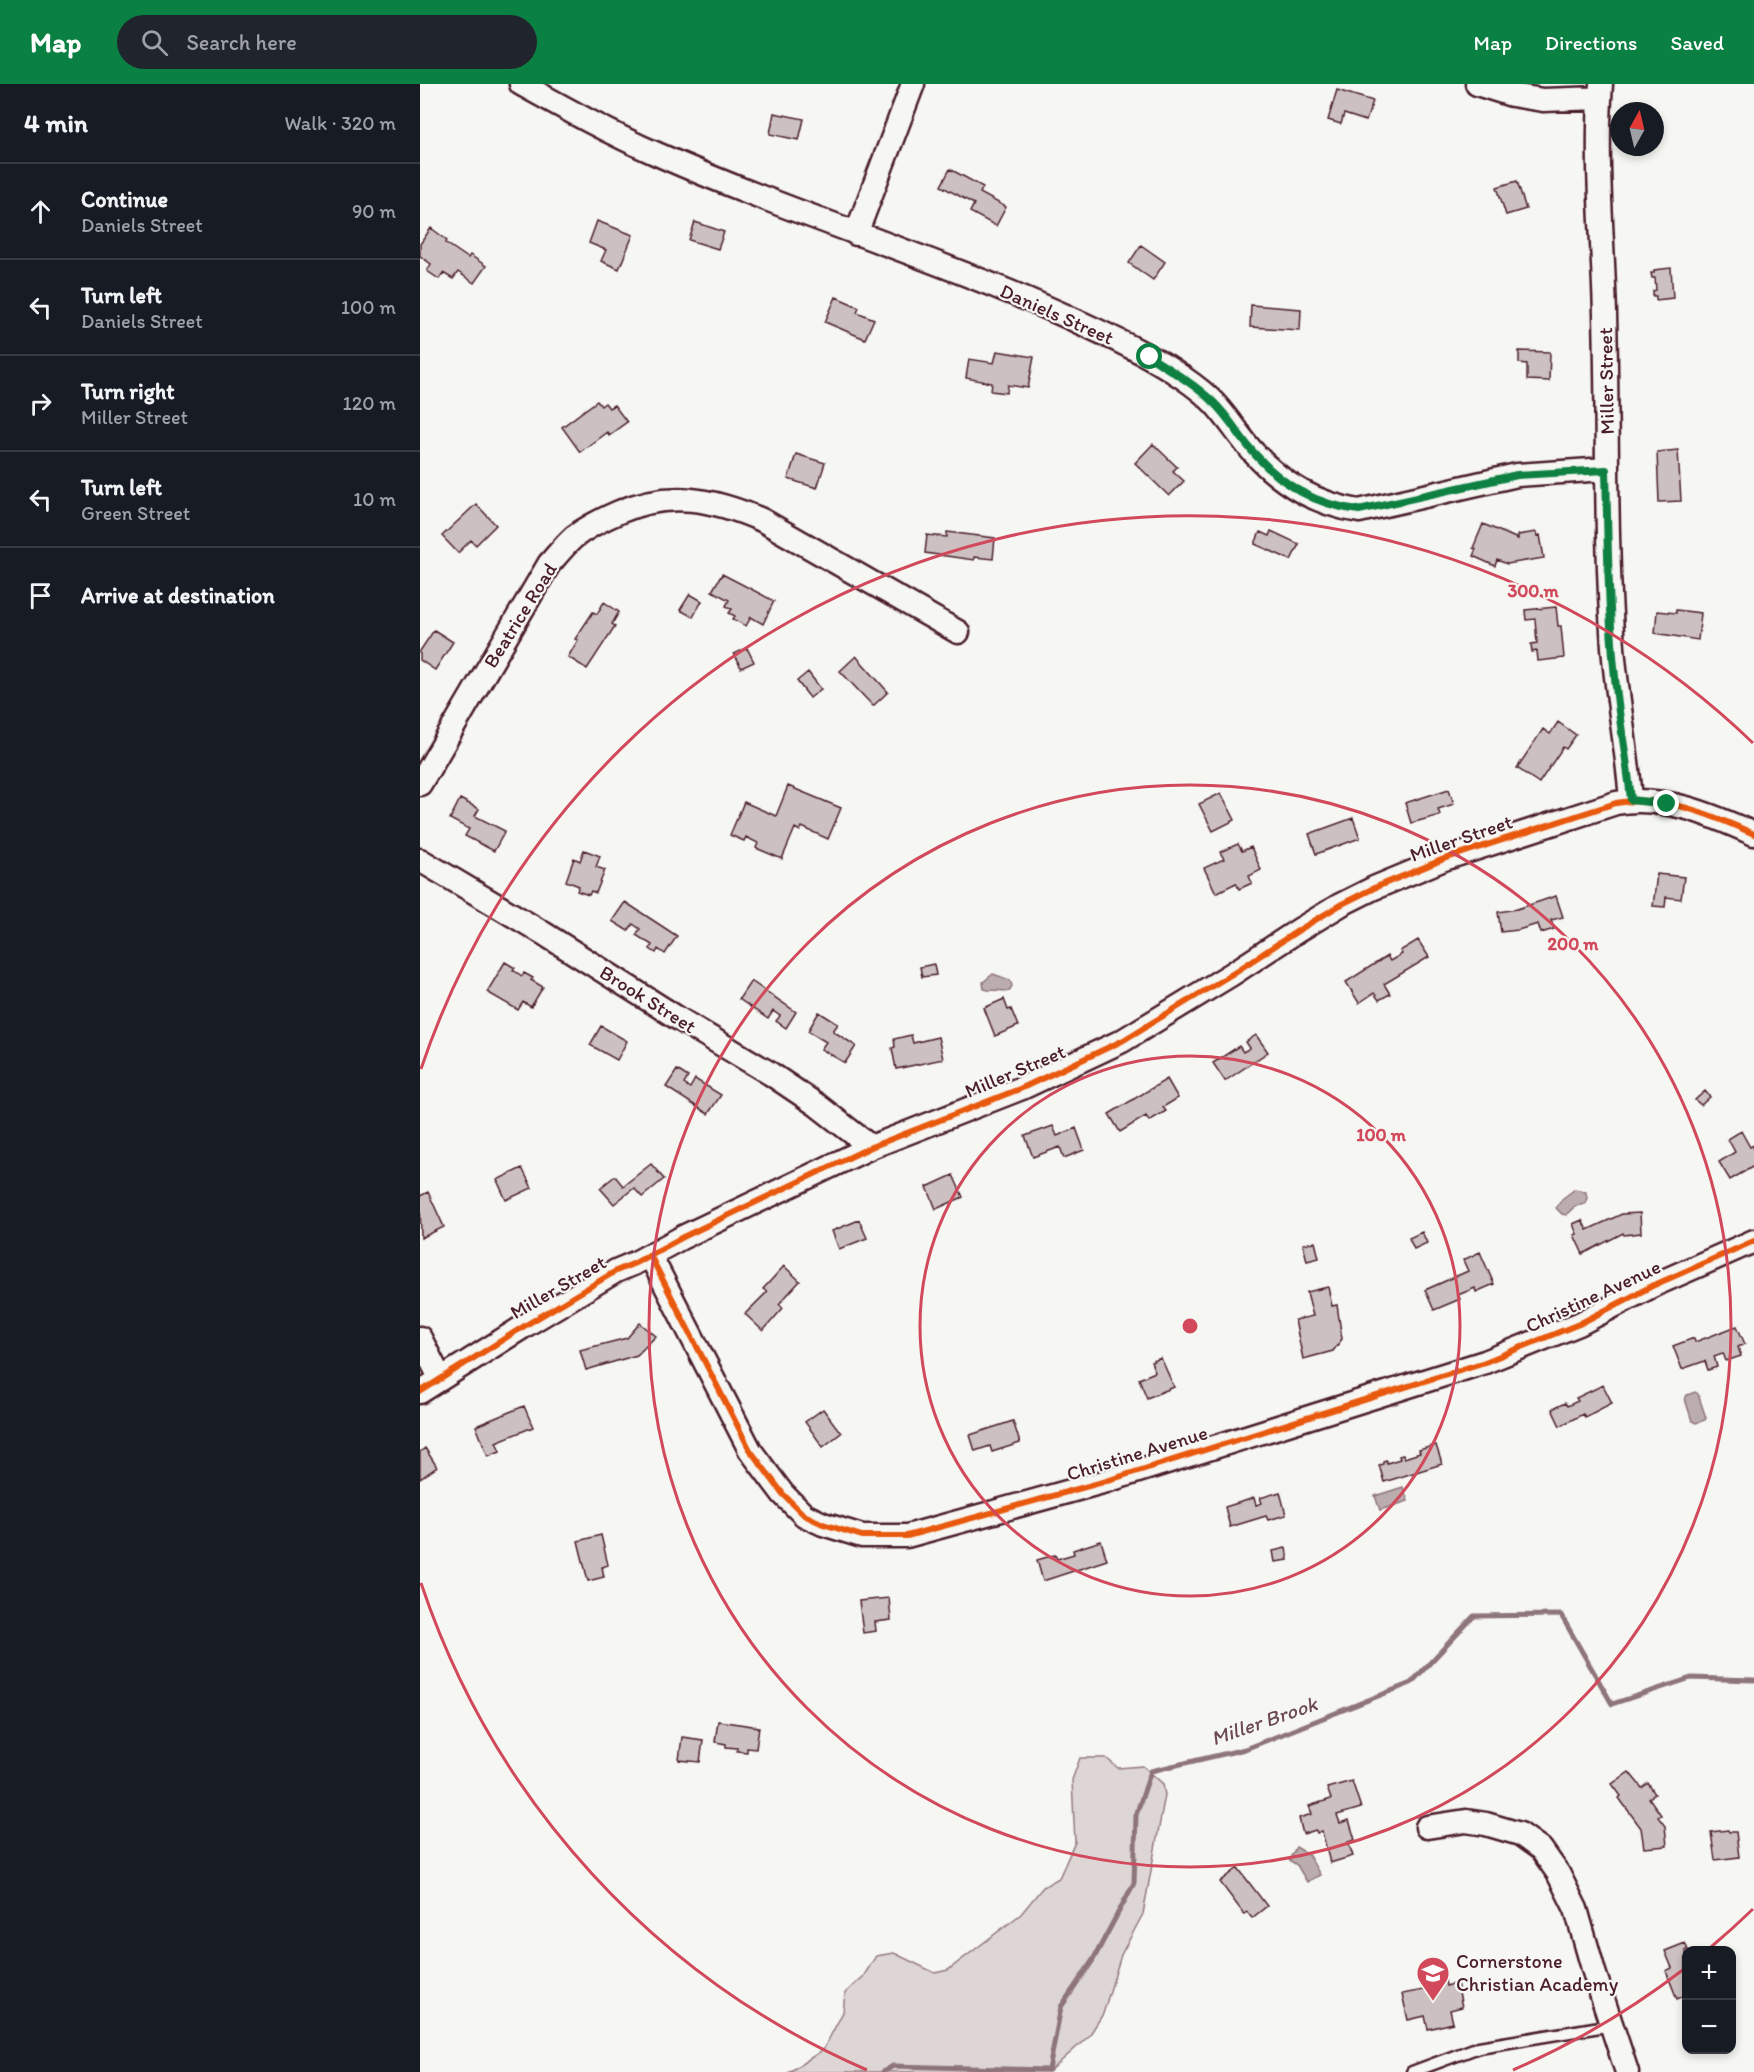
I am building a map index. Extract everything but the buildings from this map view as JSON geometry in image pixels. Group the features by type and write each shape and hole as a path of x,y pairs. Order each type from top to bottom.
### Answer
{"street":[{"name":"Daniels Street","path":"521,84 579,116 657,154 856,234 1036,301 1150,357 1187,380 1214,402 1254,453 1282,478 1302,494 1337,507 1359,510 1517,475 1606,470"},
{"path":"856,234 913,84"},
{"path":"1477,84 1512,95 1543,100 1600,91"},
{"name":"Miller Street","path":"420,1392 616,1271 871,1147 1022,1088 1122,1041 1299,930 1374,888 1444,860 1631,800 1618,705 1608,555 1606,470 1608,431 1599,153 1600,91"},
{"name":"Beatrice Road","path":"420,784 549,564 574,537 591,526 645,502 666,498 708,501 735,508 762,519 958,632"},
{"path":"1631,800 1686,807 1754,834"},
{"name":"Brook Street","path":"420,860 771,1074 817,1105 871,1147"},
{"name":"Christine Avenue","path":"650,1255 750,1450 783,1494 804,1515 823,1524 862,1536 908,1536 1102,1482 1485,1362 1579,1324 1652,1286 1754,1241"},
{"path":"420,1338 440,1378"},
{"path":"1427,1827 1466,1821 1486,1824 1521,1834 1541,1850 1558,1873 1575,1909 1627,2072"}],"lane":[{"path":"1412,2072 1479,2047 1612,2025"}],"shaded area":[{"path":"993,974 1010,980 1012,986 1009,991 984,989 983,982"},
{"path":"1575,1189 1586,1192 1585,1204 1575,1206 1566,1215 1562,1214 1556,1208 1562,1199"},
{"path":"1695,1392 1698,1394 1706,1418 1696,1423 1692,1421 1685,1399 1687,1395"},
{"path":"1403,1487 1408,1501 1380,1510 1375,1496"},
{"path":"1080,1758 1106,1758 1118,1768 1143,1766 1163,1784 1165,1795 1143,1914 1121,1955 1103,2014 1089,2036 1049,2072 789,2072 823,2050 843,2012 845,1993 863,1977 876,1956 894,1953 935,1973 948,1970 1021,1914 1043,1887 1059,1878 1075,1842 1072,1780"},
{"path":"1296,1847 1308,1854 1320,1875 1307,1882 1297,1865 1289,1860"}],"waterway":[{"name":"Miller Brook","path":"883,2072 893,2066 1049,2070 1061,2007 1093,1960 1134,1883 1136,1815 1151,1771 1245,1749 1411,1683 1474,1616 1561,1615 1612,1704 1691,1678 1754,1680"}],"cycle path":[{"path":"420,1392 616,1271 683,1237 871,1147 1022,1088 1122,1041 1340,905 1374,888 1444,859 1616,803 1651,801 1687,808 1754,834"},
{"path":"650,1255 750,1450 783,1494 804,1515 823,1524 862,1536 907,1536 1103,1482 1485,1362 1579,1324 1652,1286 1754,1241"}],"place":[{"name":"Cornerstone Christian Academy","path":"1433,2002"}],"route":[{"path":"1150,357 1187,380 1189,384 1214,402 1254,453 1282,478 1302,494 1337,507 1359,510 1517,475 1606,470 1613,646 1618,705 1631,800 1667,804"}]}
